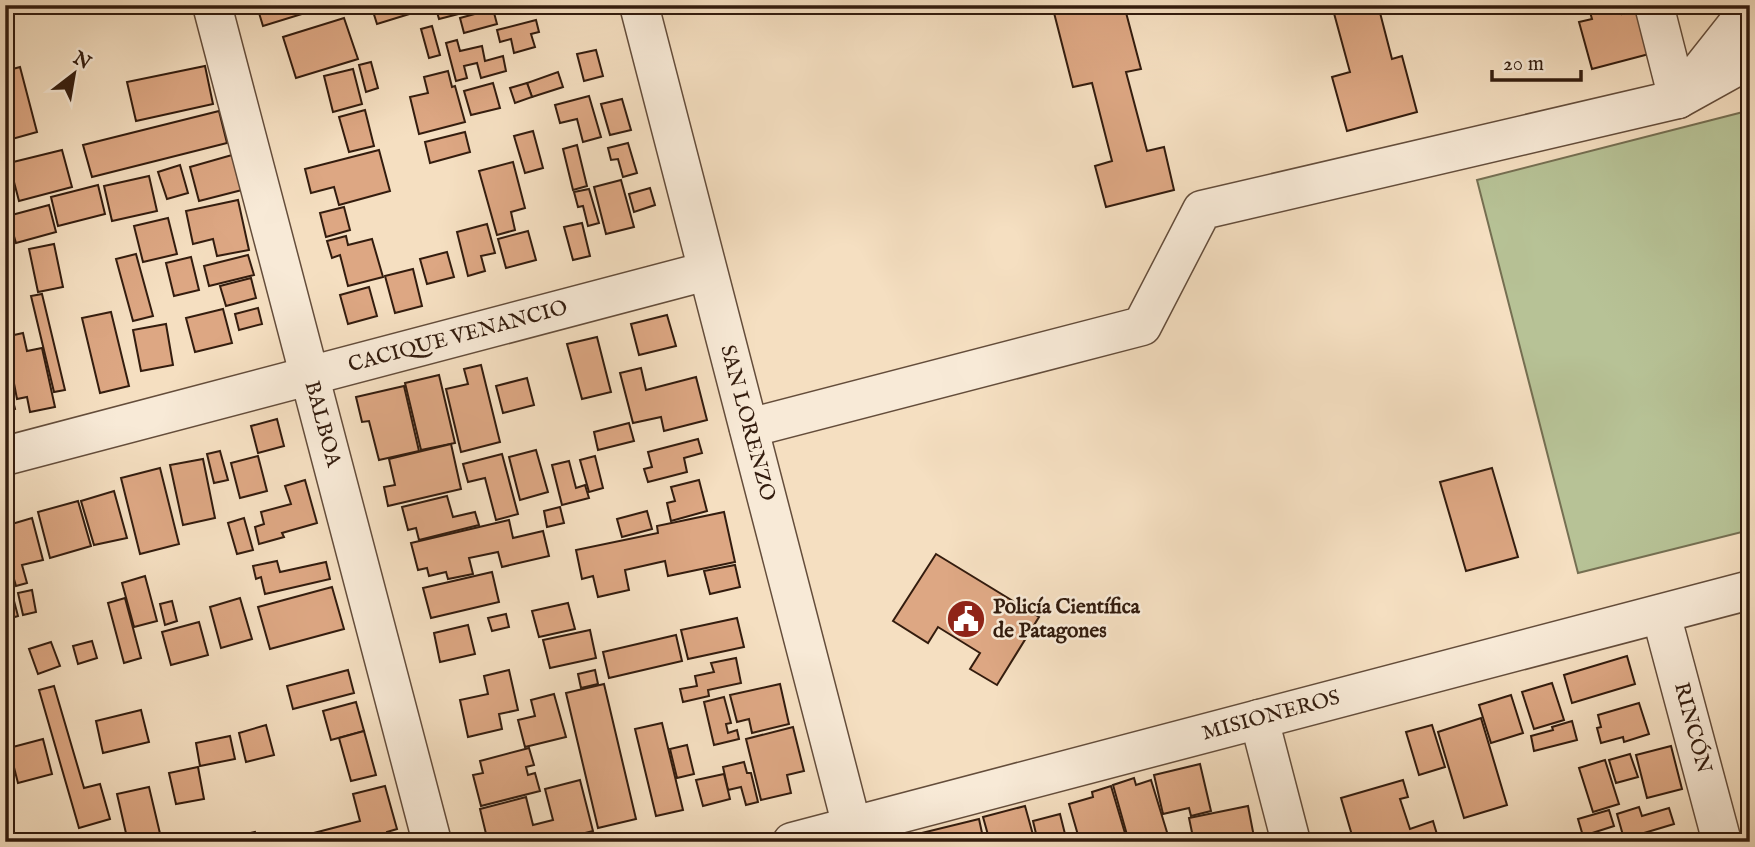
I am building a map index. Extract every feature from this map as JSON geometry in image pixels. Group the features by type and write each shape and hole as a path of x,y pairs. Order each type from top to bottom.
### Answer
{"street":[{"name":"BALBOA","path":"212,5 432,842"},
{"name":"SAN LORENZO","path":"639,5 854,834"},
{"path":"1654,5 1678,99"},
{"path":"1678,99 1750,8"},
{"path":"748,428 1142,326 1202,210 1678,99 1750,59"},
{"name":"CACIQUE VENANCIO","path":"5,456 707,271"},
{"name":"MISIONEROS","path":"792,842 854,834 1259,719 1750,590"},
{"name":"RINCÓN","path":"1661,614 1722,842"},
{"path":"1259,719 1291,842"}],"green space":[{"path":"1747,111 1750,120 1750,530 1578,573 1477,180"}],"building":[{"path":"285,5 331,5 263,26 259,13"},
{"path":"371,5 417,5 419,11 377,24"},
{"path":"435,5 486,5 486,7 439,19"},
{"path":"1052,5 1124,5 1141,69 1126,72 1147,151 1164,147 1174,190 1106,207 1095,166 1112,161 1092,83 1073,87"},
{"path":"1312,5 1378,5 1392,59 1402,56 1417,112 1347,131 1332,77 1350,72 1332,6 1313,11"},
{"path":"1588,5 1620,5 1622,14 1637,10 1649,54 1592,69 1579,22 1592,19"},
{"path":"493,9 497,24 464,33 460,18"},
{"path":"344,18 358,59 296,78 283,37"},
{"path":"536,20 539,32 531,34 535,47 514,53 511,39 500,42 497,30"},
{"path":"432,26 440,55 429,58 421,29"},
{"path":"457,40 460,51 482,46 485,61 503,56 506,71 481,78 477,63 464,66 467,78 456,81 446,43"},
{"path":"596,50 603,76 584,81 577,54"},
{"path":"371,62 378,88 366,92 359,65"},
{"path":"205,66 213,104 136,121 127,82"},
{"path":"20,67 37,132 5,141 5,71"},
{"path":"353,69 362,104 333,112 324,76"},
{"path":"448,71 465,122 419,134 410,97 428,93 424,77"},
{"path":"558,72 563,87 532,97 527,83"},
{"path":"493,83 500,108 471,115 464,91"},
{"path":"527,83 532,97 515,103 510,88"},
{"path":"589,96 601,137 583,142 577,119 560,123 555,105"},
{"path":"622,99 631,130 610,135 601,104"},
{"path":"365,110 374,146 349,152 339,117"},
{"path":"219,111 227,143 92,177 83,145"},
{"path":"533,131 543,168 525,173 514,136"},
{"path":"465,132 470,152 430,163 425,142"},
{"path":"628,143 637,173 623,177 618,159 611,160 608,148"},
{"path":"577,145 587,186 573,190 563,149"},
{"path":"62,150 72,187 19,201 9,163"},
{"path":"379,150 390,191 339,205 334,187 311,193 305,169"},
{"path":"232,155 242,190 199,201 190,167"},
{"path":"513,162 525,208 511,212 515,230 497,235 479,171"},
{"path":"180,165 188,193 167,199 158,172"},
{"path":"149,176 157,211 112,221 104,186"},
{"path":"621,180 634,227 606,234 594,187"},
{"path":"98,185 105,214 58,226 51,197"},
{"path":"650,188 655,205 634,212 629,194"},
{"path":"589,189 599,223 588,226 583,206 578,207 574,192"},
{"path":"238,200 249,250 217,256 213,239 193,244 186,211"},
{"path":"49,205 56,232 16,243 8,216"},
{"path":"344,207 350,230 326,237 320,213"},
{"path":"168,218 177,254 143,262 134,226"},
{"path":"582,223 590,256 573,260 564,227"},
{"path":"487,224 495,253 481,256 485,271 468,276 457,232"},
{"path":"528,231 536,260 506,268 498,239"},
{"path":"346,236 348,245 372,239 383,277 348,286 340,255 332,258 327,241"},
{"path":"54,244 63,287 38,292 29,249"},
{"path":"447,252 454,277 427,284 420,259"},
{"path":"136,254 153,316 133,321 116,259"},
{"path":"248,255 254,275 209,286 204,266"},
{"path":"191,257 199,290 174,296 166,263"},
{"path":"413,269 422,306 395,313 385,276"},
{"path":"251,278 256,298 226,306 220,286"},
{"path":"369,287 377,316 348,324 340,295"},
{"path":"42,294 65,390 54,392 31,296"},
{"path":"258,308 262,324 239,330 235,314"},
{"path":"223,309 232,343 195,352 186,318"},
{"path":"111,312 129,386 100,393 82,318"},
{"path":"667,315 676,346 639,355 631,324"},
{"path":"166,324 173,365 141,371 133,330"},
{"path":"23,333 27,351 42,348 55,407 30,412 27,397 17,399 5,337"},
{"path":"597,337 611,392 582,399 567,344"},
{"path":"481,365 500,442 461,452 446,389 468,384 464,369"},
{"path":"5,368 15,409 5,411"},
{"path":"641,368 646,390 696,377 707,420 664,431 661,417 633,423 620,373"},
{"path":"439,375 455,443 421,450 405,383"},
{"path":"527,378 534,405 503,413 496,386"},
{"path":"404,386 419,451 379,460 369,421 362,422 356,397"},
{"path":"277,419 284,446 258,453 251,426"},
{"path":"629,423 634,441 598,450 594,432"},
{"path":"698,439 702,453 684,458 687,472 648,482 644,469 652,467 648,452"},
{"path":"451,444 461,489 388,506 384,487 395,485 389,459"},
{"path":"536,450 548,492 520,500 509,457"},
{"path":"220,451 228,480 214,483 207,454"},
{"path":"502,454 518,514 496,520 485,478 468,482 463,464"},
{"path":"258,456 267,491 240,498 231,463"},
{"path":"595,456 603,488 589,492 580,460"},
{"path":"203,459 215,518 183,525 170,465"},
{"path":"569,461 576,488 585,485 589,498 562,505 552,465"},
{"path":"160,468 179,544 140,554 121,478"},
{"path":"1492,468 1518,557 1466,571 1440,482"},
{"path":"305,480 317,523 282,533 284,537 259,544 255,527 264,524 261,512 291,504 285,486"},
{"path":"699,480 707,511 671,521 667,503 675,501 671,487"},
{"path":"114,491 127,538 94,545 81,501"},
{"path":"447,496 453,517 475,512 479,525 419,540 416,528 408,530 402,507"},
{"path":"78,501 91,546 50,558 38,512"},
{"path":"560,507 564,523 547,527 544,511"},
{"path":"647,511 652,529 622,537 617,519"},
{"path":"724,512 735,562 668,576 665,561 625,570 629,590 598,597 593,576 582,579 576,550 658,533 657,526"},
{"path":"32,518 43,560 22,565 27,583 16,586 5,548 5,526"},
{"path":"244,518 253,550 237,554 228,523"},
{"path":"509,520 513,538 543,531 549,556 502,567 498,552 469,558 473,574 448,579 446,572 429,576 427,568 418,570 411,543"},
{"name":"Policía Científica de Patagones","path":"936,554 1039,617 997,685 970,669 980,653 938,627 928,643 893,621"},
{"path":"277,561 280,572 326,562 330,579 265,594 261,577 256,579 253,566"},
{"path":"735,565 740,587 710,594 704,571"},
{"path":"492,572 499,602 431,618 423,588"},
{"path":"145,576 157,621 134,627 122,583"},
{"path":"9,582 18,616 5,620 5,583"},
{"path":"332,587 344,629 270,649 258,607"},
{"path":"32,590 36,612 23,615 18,593"},
{"path":"125,598 141,658 124,663 108,603"},
{"path":"240,598 252,639 221,648 210,607"},
{"path":"172,601 177,621 165,625 160,604"},
{"path":"568,603 575,629 539,637 532,611"},
{"path":"506,614 509,627 492,631 488,618"},
{"path":"737,618 744,647 688,659 681,630"},
{"path":"199,622 208,655 171,665 162,632"},
{"path":"468,625 475,654 440,662 434,633"},
{"path":"590,630 596,658 550,668 543,640"},
{"path":"676,635 682,661 609,678 603,652"},
{"path":"92,641 97,658 78,664 73,646"},
{"path":"51,642 60,666 38,674 29,649"},
{"path":"1627,656 1635,684 1572,703 1564,675"},
{"path":"736,658 741,683 708,690 709,696 683,702 680,689 697,686 695,676 714,672 711,663"},
{"path":"5,659 11,685 5,686"},
{"path":"348,670 354,693 293,709 287,686"},
{"path":"509,670 518,710 499,714 502,729 468,737 460,700 488,694 484,676"},
{"path":"595,670 598,684 581,688 578,674"},
{"path":"1552,683 1564,720 1534,729 1522,692"},
{"path":"604,684 636,819 598,828 566,693"},
{"path":"780,684 789,724 752,733 749,719 737,722 730,695"},
{"path":"54,686 84,788 100,784 110,819 79,828 39,690"},
{"path":"554,694 566,737 525,747 518,720 535,716 531,700"},
{"path":"1511,695 1523,733 1491,743 1479,705"},
{"path":"724,697 731,723 726,724 728,733 737,730 739,739 714,745 704,702"},
{"path":"356,702 364,731 331,740 323,711"},
{"path":"1639,703 1649,734 1624,742 1623,737 1601,743 1597,728 1601,727 1598,715"},
{"path":"141,710 149,742 103,753 96,721"},
{"path":"1481,718 1507,805 1464,818 1438,732"},
{"path":"1572,721 1577,740 1534,751 1531,736"},
{"path":"662,723 683,810 656,816 635,729"},
{"path":"266,725 274,755 246,762 239,733"},
{"path":"1432,725 1445,767 1419,775 1406,732"},
{"path":"793,727 804,771 787,775 791,793 761,800 746,739"},
{"path":"364,731 376,775 351,781 339,738"},
{"path":"230,736 235,759 200,766 196,743"},
{"path":"43,739 52,774 18,783 9,748"},
{"path":"687,745 694,774 677,778 670,749"},
{"path":"1671,746 1682,789 1647,798 1636,755"},
{"path":"529,748 534,765 526,767 528,775 535,773 540,791 481,806 473,775 483,773 480,761"},
{"path":"1630,754 1638,777 1616,783 1609,760"},
{"path":"1605,760 1619,804 1593,812 1579,768"},
{"path":"744,762 747,773 751,773 758,802 746,805 741,787 728,790 723,767"},
{"path":"1200,764 1211,811 1191,816 1189,808 1163,814 1154,775"},
{"path":"198,767 204,799 176,804 169,773"},
{"path":"724,774 730,799 703,806 696,780"},
{"path":"1134,778 1136,785 1151,780 1170,842 1129,842 1113,785"},
{"path":"580,780 593,831 558,840 559,842 488,842 480,809 526,797 533,825 553,820 545,789"},
{"path":"1403,780 1408,797 1400,799 1410,829 1433,821 1439,841 1354,842 1341,798"},
{"path":"385,786 397,829 387,832 389,842 308,842 306,835 360,821 353,794"},
{"path":"1111,786 1127,840 1080,842 1069,804 1093,797 1092,792"},
{"path":"149,787 162,842 128,842 117,794"},
{"path":"1025,806 1035,842 990,842 983,817"},
{"path":"1248,806 1255,842 1194,842 1189,818"},
{"path":"1639,807 1642,816 1669,808 1674,824 1624,839 1617,814"},
{"path":"1609,810 1614,826 1583,836 1578,819"},
{"path":"1060,814 1067,842 1038,842 1033,821"},
{"path":"979,819 984,842 897,842 897,839"},
{"path":"255,832 258,842 238,842 237,836"},
{"path":"213,837 214,842 193,842"}],"place":[{"name":"Policía Científica de Patagones","path":"966,619"}]}
